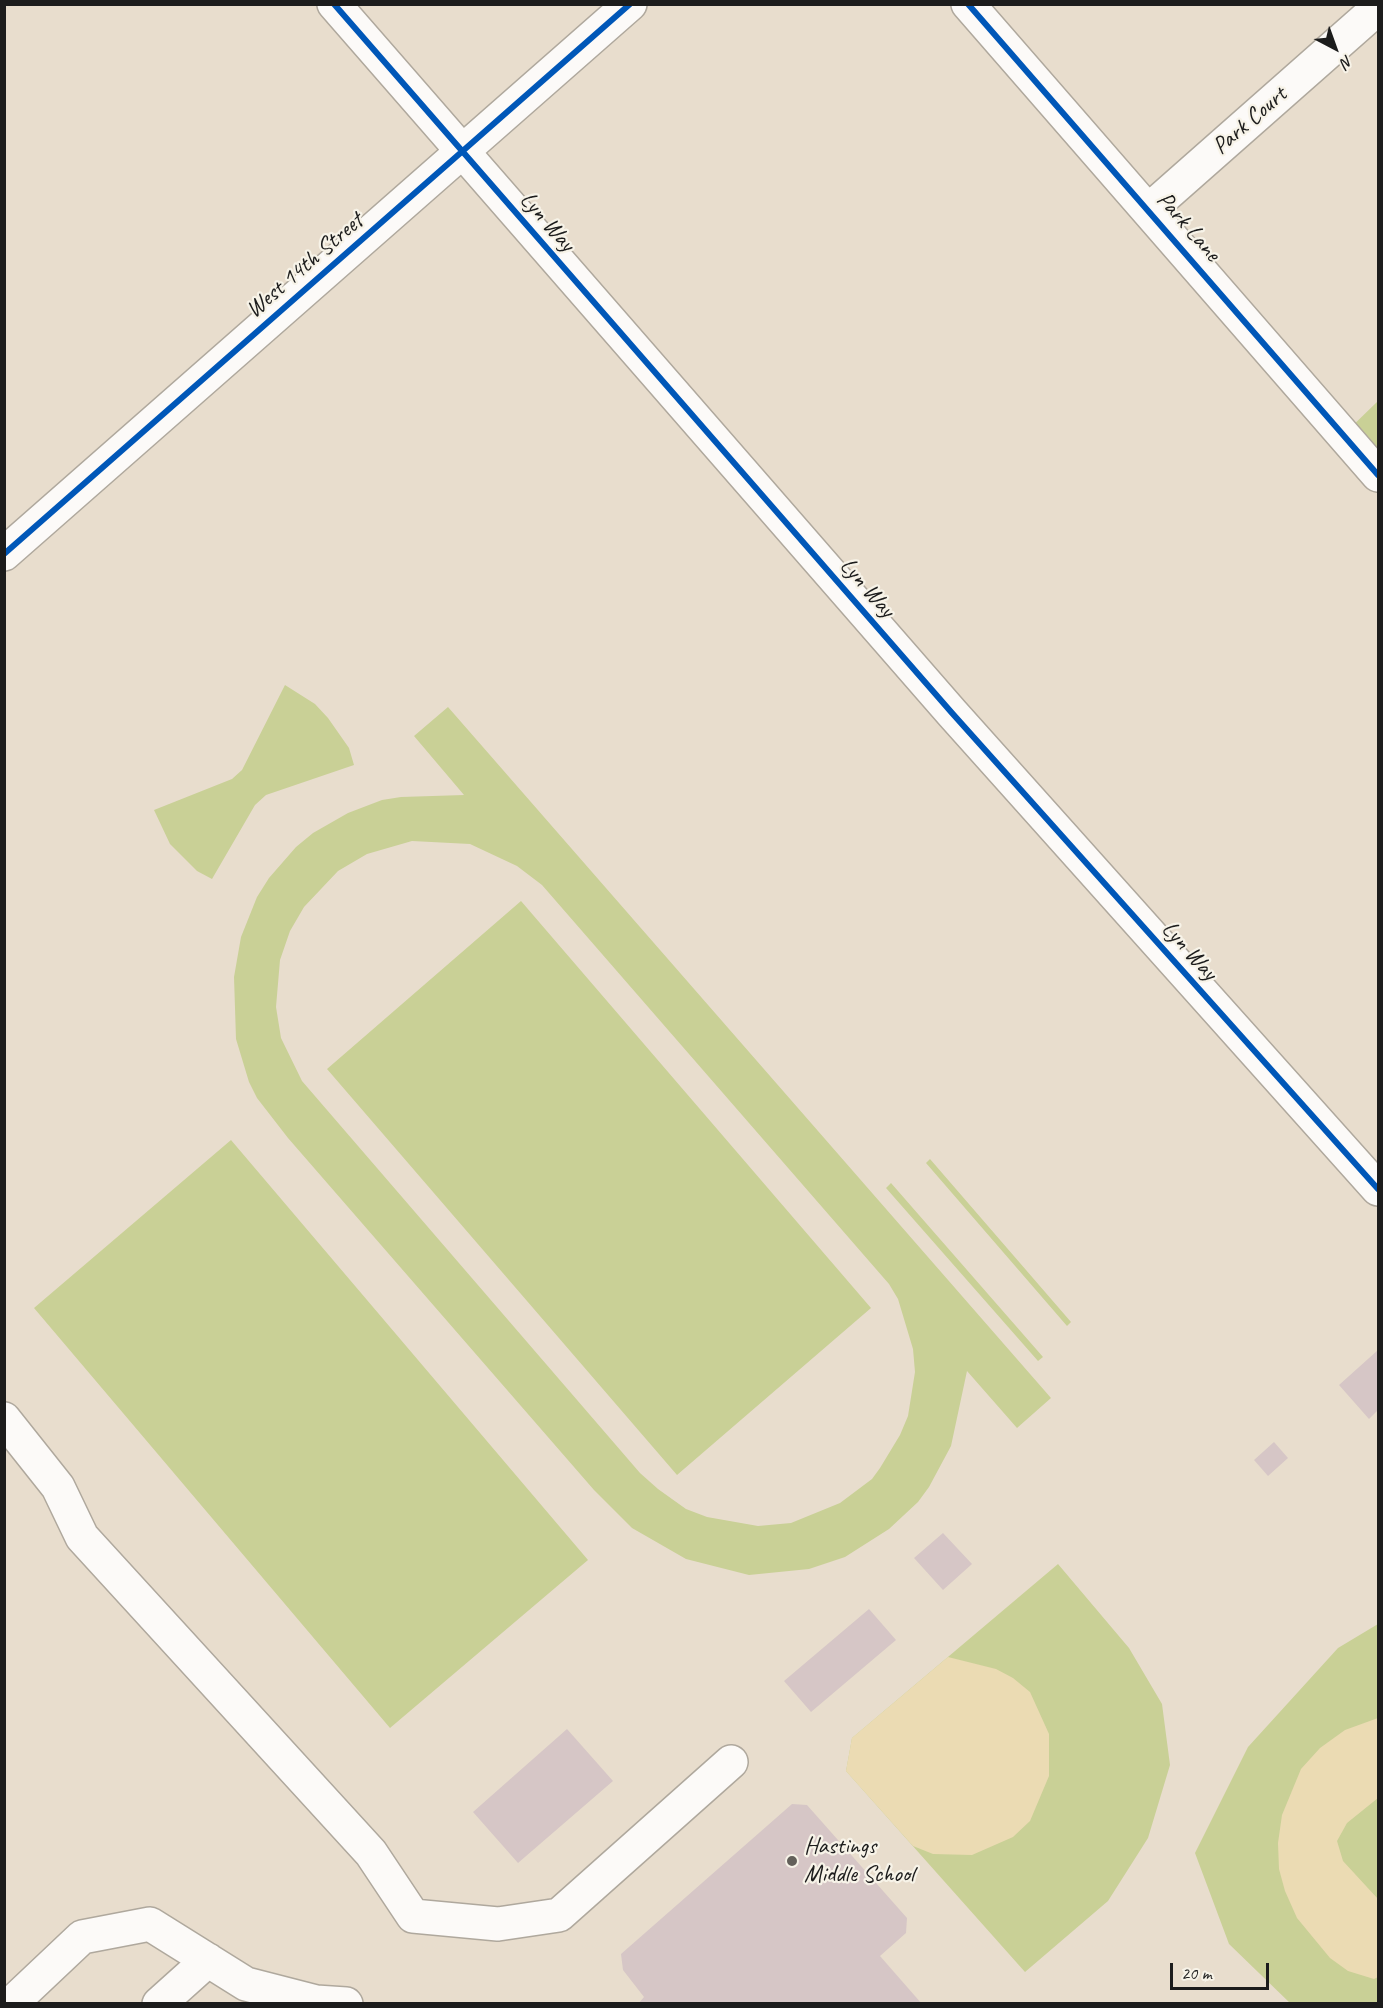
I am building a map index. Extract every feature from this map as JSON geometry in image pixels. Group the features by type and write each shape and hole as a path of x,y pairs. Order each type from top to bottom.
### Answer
{"street":[{"name":"Lyn Way","path":"334,4 952,712 1378,1189"},
{"name":"West 14th Street","path":"4,554 630,4"},
{"name":"Park Lane","path":"968,4 1378,475"},
{"name":"Park Court","path":"1149,210 1378,8"},
{"path":"4,1419 58,1487 82,1537 370,1852 413,1916 498,1924 559,1915 731,1762"},
{"path":"11,2004 82,1936 150,1924 246,1984 300,2001 345,2004"},
{"path":"159,2004 208,1960"}],"green space":[{"path":"1378,401 1378,475 1343,435"},
{"path":"285,685 315,704 328,718 349,748 354,765 266,795 255,805 212,879 197,871 170,844 154,810 232,779 242,770"},
{"path":"448,707 1051,1398 1017,1428 967,1371 951,1446 929,1487 918,1502 889,1529 845,1557 809,1569 749,1575 686,1559 632,1528 594,1490 288,1138 257,1098 249,1082 236,1039 234,977 241,937 257,897 269,878 296,847 313,833 348,813 382,800 401,797 464,795 414,736","holes":["412,841 470,844 517,866 542,885 889,1284 898,1299 913,1349 915,1372 908,1416 900,1435 872,1479 840,1503 791,1523 758,1526 707,1517 686,1509 658,1489 640,1473 302,1081 281,1038 276,1007 280,960 290,931 304,907 338,871 367,854"]},
{"path":"521,901 871,1308 677,1475 327,1069"},
{"path":"231,1140 588,1560 390,1728 34,1308"},
{"path":"930,1159 1071,1322 1067,1326 926,1163"},
{"path":"891,1183 1043,1357 1038,1361 886,1188"},
{"path":"1058,1564 1129,1648 1162,1704 1170,1765 1148,1838 1108,1901 1025,1972 846,1771 852,1738"},
{"path":"1378,1624 1378,2003 1290,2003 1229,1944 1195,1853 1248,1747 1338,1648"}],"sand":[{"path":"948,1657 996,1669 1013,1678 1030,1692 1049,1734 1049,1776 1030,1821 1013,1837 972,1855 933,1854 913,1846 846,1771 852,1738"},
{"path":"1378,1718 1378,1798 1347,1823 1337,1841 1343,1861 1378,1899 1378,1977 1374,1979 1348,1971 1330,1958 1297,1918 1285,1891 1279,1869 1278,1843 1282,1815 1301,1769 1320,1748 1345,1730"}],"building":[{"path":"1378,1350 1378,1410 1369,1419 1339,1385"},
{"path":"1274,1442 1288,1458 1268,1476 1254,1460"},
{"path":"943,1533 972,1564 943,1590 914,1558"},
{"path":"869,1609 896,1640 811,1712 784,1681"},
{"path":"567,1729 613,1781 518,1863 473,1812"},
{"name":"Hastings Middle School","path":"792,1804 807,1805 907,1918 906,1933 880,1956 922,2004 638,2004 644,1997 623,1970 621,1954"}],"cycle path":[{"path":"334,4 952,713 1378,1189"},
{"path":"4,554 630,4"},
{"path":"968,4 1378,475"}],"place":[{"name":"Hastings Middle School","path":"792,1861"}]}
